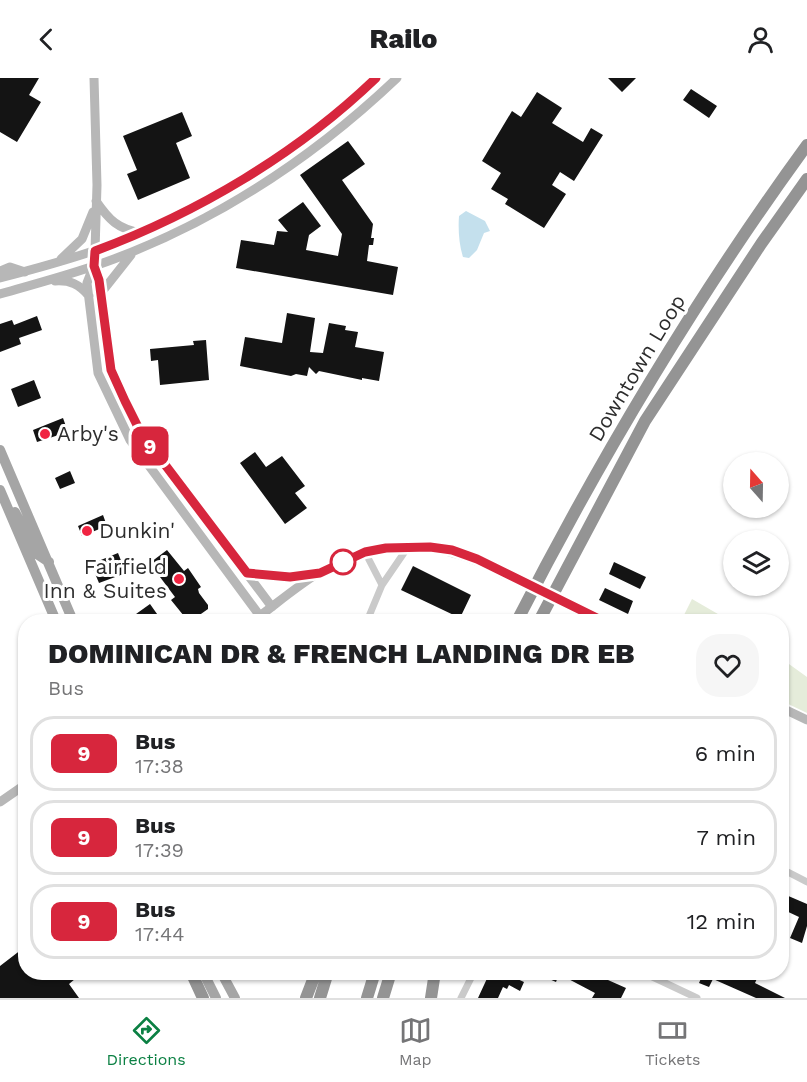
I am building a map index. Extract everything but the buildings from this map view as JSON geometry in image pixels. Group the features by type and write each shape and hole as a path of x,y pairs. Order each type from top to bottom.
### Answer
{"highway":[{"name":"Downtown Loop","path":"521,614 561,535 630,414 739,239 807,145"},
{"name":"Downtown Loop","path":"543,614 645,421 761,244 807,179"},
{"path":"195,980 203,998"},
{"path":"306,998 313,980"},
{"path":"320,998 326,980"},
{"path":"367,998 373,980"},
{"path":"383,998 389,980"},
{"path":"431,998 434,980"}],"main road":[{"path":"0,450 71,614"},
{"path":"0,489 23,524 36,554 49,562"},
{"path":"0,489 53,614"},
{"path":"207,980 216,998"},
{"path":"225,980 235,998"}],"street":[{"path":"94,78 96,201 94,266 101,293 111,370 141,433 272,607"},
{"path":"0,278 95,251 142,233 193,208 293,146 352,101 376,78"},
{"path":"0,294 94,266 197,222 264,184 336,132 397,78"},
{"path":"96,201 114,224 126,230 142,233"},
{"path":"56,263 82,239 96,201"},
{"path":"101,293 136,250"},
{"path":"94,266 87,283 98,373 111,406 130,440 206,543 254,614"},
{"path":"0,271 10,267 26,272"},
{"path":"40,282 66,280 80,286 89,296"},
{"path":"98,373 111,370"},
{"path":"206,543 214,528"},
{"path":"262,614 320,573 353,557 365,552 408,547 452,550 477,559 503,574 588,614"},
{"path":"370,614 382,585 408,547"},
{"path":"365,552 382,585"},
{"path":"247,573 290,577 320,573"},
{"path":"789,711 807,720"},
{"path":"0,802 18,790"},
{"path":"789,873 807,882"},
{"path":"461,998 470,980"},
{"path":"659,980 697,998"}],"green space":[{"path":"692,599 718,614 684,614"},
{"path":"789,664 807,677 807,713 789,704"}],"water":[{"path":"466,211 485,221 490,231 484,233 477,250 469,258 463,257 459,232 459,216"}],"bus line":[{"name":"9","path":"376,78 352,101 293,146 227,188 151,229 95,251 94,266 99,280 105,316 111,370 141,433 247,573 254,572 273,577 320,573 365,552 386,548 430,547 452,550 477,559 503,574 588,614"}],"place":[{"name":"Arby's","path":"45,434"},
{"name":"Dunkin'","path":"87,531"},
{"name":"Fairfield Inn & Suites","path":"179,579"}]}
